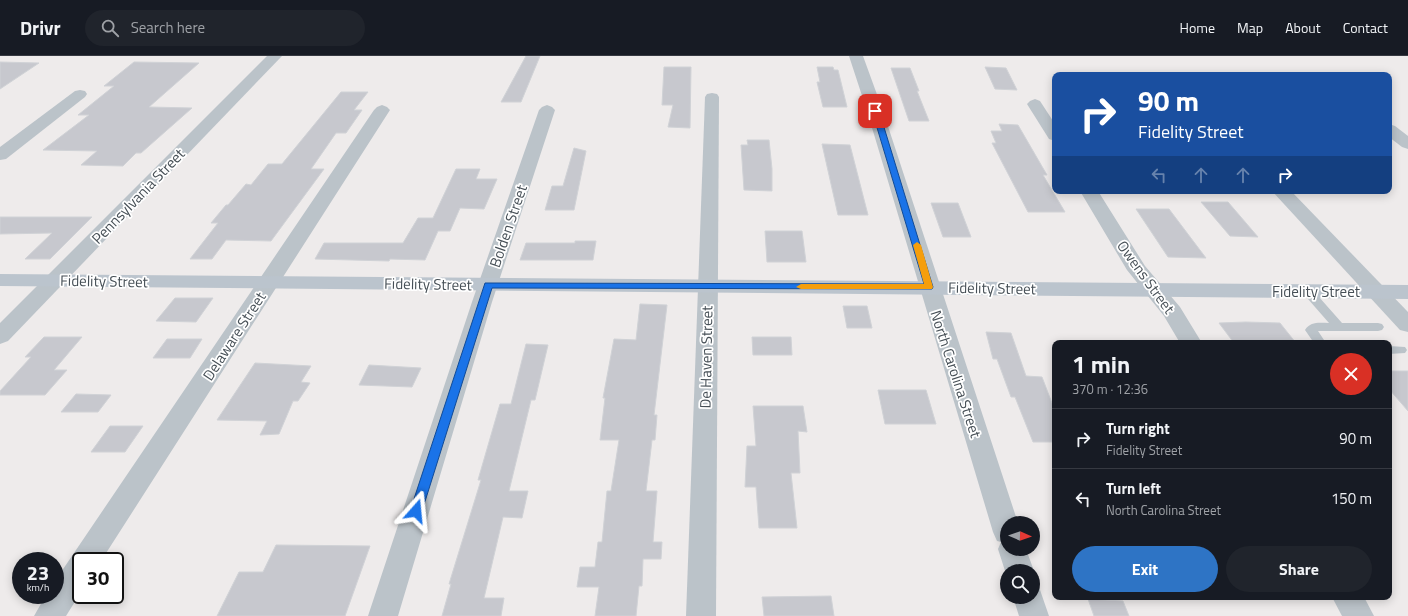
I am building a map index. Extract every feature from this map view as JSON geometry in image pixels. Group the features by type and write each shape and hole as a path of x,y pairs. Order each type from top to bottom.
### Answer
{"main road":[{"name":"Fidelity Street","path":"0,280 1408,292"}],"street":[{"name":"Pennsylvania Street","path":"0,336 275,56"},
{"name":"North Carolina Street","path":"856,56 875,111 1002,516"},
{"path":"0,155 80,94"},
{"name":"De Haven Street","path":"701,616 712,97"},
{"path":"1035,104 1052,131"},
{"name":"Delaware Street","path":"91,552 382,110"},
{"name":"Bolden Street","path":"383,616 488,285 547,110"},
{"path":"1392,131 1408,144"},
{"name":"Owens Street","path":"1091,194 1137,270 1172,312 1189,340"},
{"path":"1284,194 1408,325"},
{"path":"49,616 72,581"},
{"path":"1349,600 1359,616"},
{"path":"1030,604 1034,616"}],"lane":[{"path":"1307,291 1339,327"},
{"path":"1318,340 1311,330 1314,327 1378,327"}],"building":[{"path":"526,56 540,56 521,102 501,102"},
{"path":"0,62 39,63 0,89"},
{"path":"134,62 199,63 149,107 192,108 141,153 136,153 123,166 81,165 97,151 43,150 89,115 78,115 114,86 104,86"},
{"path":"664,67 691,67 690,128 668,127 673,105 662,105"},
{"path":"817,67 833,67 834,70 838,70 847,107 823,107 817,82 820,82"},
{"path":"985,67 1006,68 1017,90 995,89"},
{"path":"891,68 910,68 929,121 909,121"},
{"path":"341,92 368,92 354,110 362,110 346,133 336,133 311,169 324,169 271,241 226,240 212,259 190,259 218,223 211,223 226,205 228,205 246,184 251,185 268,164 282,164"},
{"path":"999,124 1018,125 1047,175 1043,175 1052,190 1052,194 1054,194 1065,212 1028,212 992,143 996,143 991,131 1002,131"},
{"path":"747,140 769,140 772,169 772,191 744,190 741,145 748,145"},
{"path":"822,144 850,145 868,215 838,215"},
{"path":"574,148 586,151 574,210 545,210 552,186 563,186"},
{"path":"456,169 480,169 476,179 497,179 484,209 460,208 450,231 438,231 425,260 390,259 389,261 315,259 324,243 403,243 418,218 433,218"},
{"path":"1201,202 1228,202 1258,237 1230,236"},
{"path":"931,203 958,203 971,237 943,237"},
{"path":"1136,209 1169,209 1206,258 1168,257"},
{"path":"0,217 92,217 50,259 25,259 52,233 0,234"},
{"path":"765,231 802,231 806,262 767,262"},
{"path":"575,241 596,241 593,260 520,260 526,243 575,243"},
{"path":"175,298 213,298 196,322 156,321"},
{"path":"640,304 667,305 654,415 657,415 655,440 652,440 646,491 657,491 653,542 662,542 661,559 643,559 642,586 639,586 636,616 595,616 599,587 577,587 580,567 595,567 598,542 602,542 607,491 611,491 619,440 600,440 605,398 603,398 614,339 636,340"},
{"path":"843,306 867,306 872,328 847,328"},
{"path":"1219,323 1280,323 1294,340 1232,340"},
{"path":"986,332 1011,333 1026,376 1042,377 1052,403 1052,442 1033,442 1015,397 1011,397 997,359 993,359"},
{"path":"44,337 82,337 54,370 67,370 45,395 0,395 0,391 31,357 25,357"},
{"path":"752,337 791,337 792,355 753,355"},
{"path":"167,339 202,339 190,358 153,358"},
{"path":"526,344 548,345 535,400 531,400 509,491 528,491 522,518 503,517 484,598 504,598 501,616 442,616 451,584 449,584 481,480 478,480 500,404 511,404"},
{"path":"255,363 311,366 301,382 310,383 298,401 293,401 279,434 260,435 267,421 217,420"},
{"path":"369,365 421,368 412,387 359,385"},
{"path":"1392,371 1408,371 1408,411 1392,392"},
{"path":"878,390 926,390 936,424 885,424"},
{"path":"76,394 111,395 98,412 61,412"},
{"path":"753,406 803,406 807,432 798,431 800,473 791,473 797,528 759,528 756,487 745,487 747,446 756,446"},
{"path":"110,426 143,426 125,452 91,452"},
{"path":"276,545 370,546 345,616 217,616 239,572 263,572"},
{"path":"831,596 834,616 764,616 762,597"},
{"path":"1088,600 1123,601 1129,616 1094,616"}],"slow traffic":[{"path":"801,287 929,287 917,245"}],"route":[{"path":"416,511 488,285 929,287 875,111"}]}
